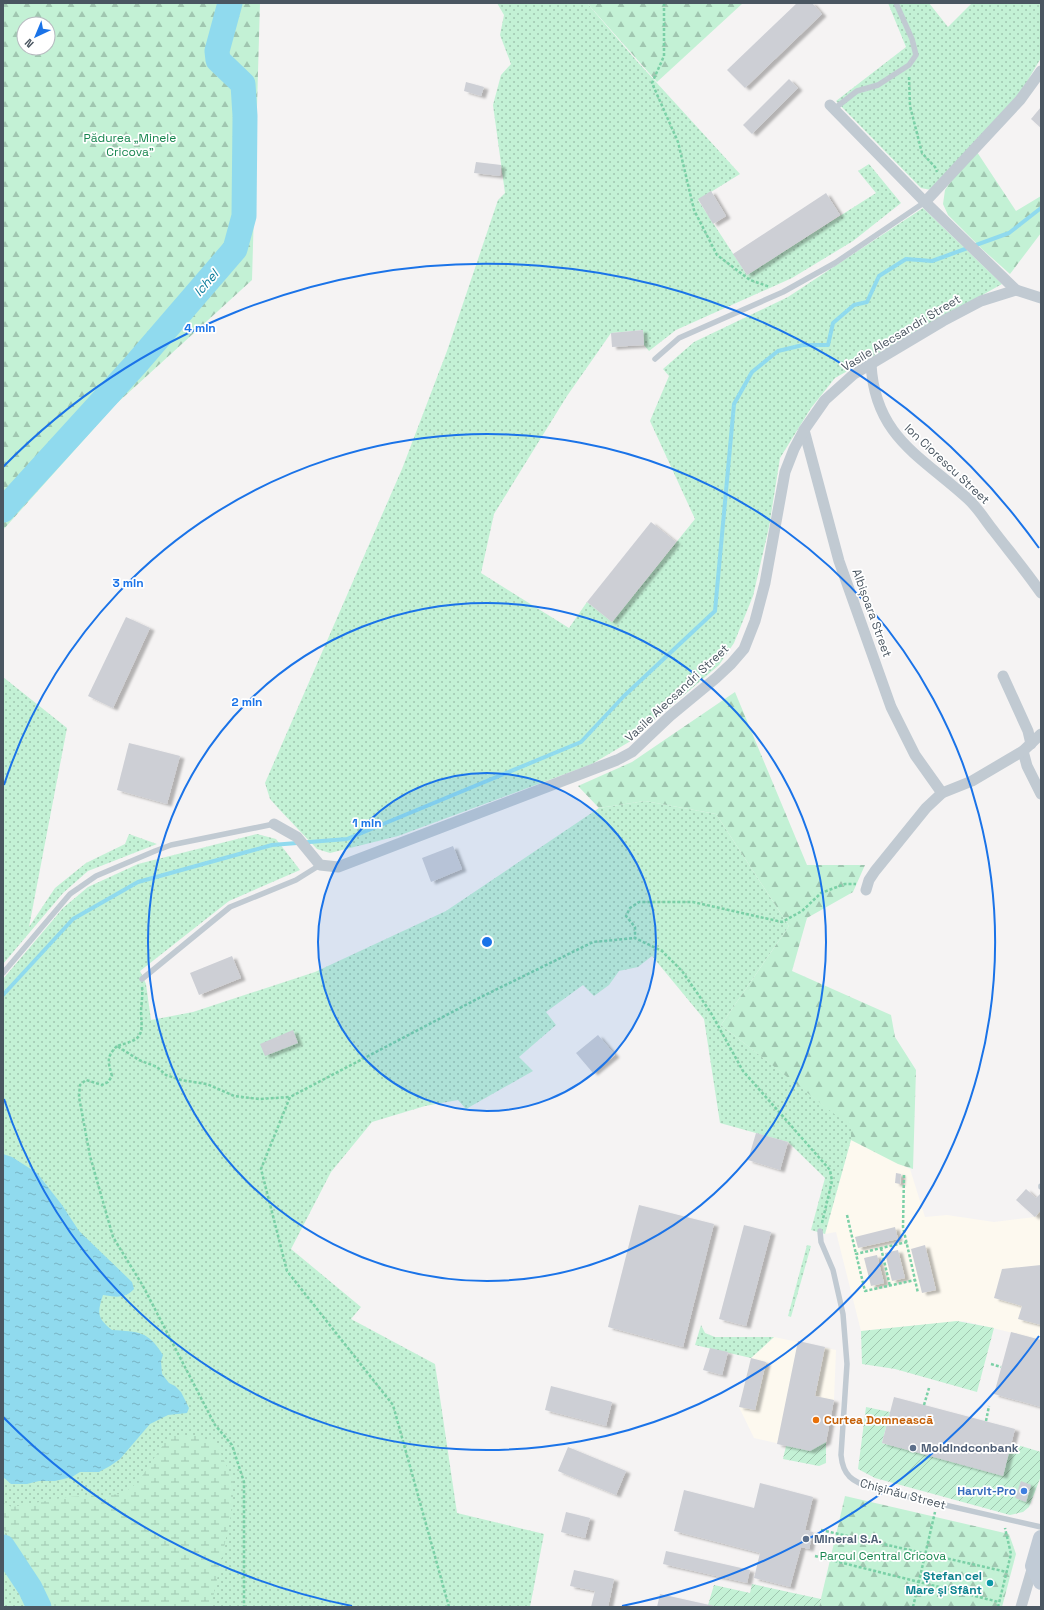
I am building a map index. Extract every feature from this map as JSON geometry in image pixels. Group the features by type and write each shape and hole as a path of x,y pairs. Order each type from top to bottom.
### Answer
{"street":[{"path":"925,202 1020,100 1041,71"},
{"path":"832,107 976,253 1016,290 1041,298"},
{"name":"Vasile Alecsandri Street","path":"320,865 338,867 623,758 648,738 670,716 716,678 744,649 755,621 765,583 785,472 794,449 804,430 825,400 854,374 943,321 981,300 1016,290"},
{"name":"Ion Ciorescu Street","path":"871,364 872,381 878,405 889,426 915,455 969,500 1013,554 1041,592"},
{"name":"Albișoara Street","path":"804,430 839,561 891,707 914,755 942,793"},
{"path":"1003,676 1028,732 1027,766 1041,794"},
{"path":"867,887 875,871 926,808 942,793 972,780 1027,747 1041,734"},
{"path":"274,824 297,837 320,865"},
{"path":"1022,1607 1041,1538"},
{"path":"1033,1566 1041,1582"}],"lane":[{"path":"832,107 857,91 878,85 909,65 916,55 912,40 896,3"},
{"path":"655,359 679,338 783,292 835,263 925,202"},
{"path":"3,973 70,894 96,876 171,845 274,824"},
{"path":"142,979 230,907 296,880 320,865"},
{"name":"Chișinău Street","path":"820,1231 821,1242 833,1270 843,1314 847,1364 841,1455 842,1467 848,1476 871,1488 1041,1527"}],"path":[{"path":"664,3 664,56 652,83 678,142 694,210 717,255 750,280 783,292"},
{"path":"909,65 910,106 922,153 935,167 942,184"},
{"path":"635,938 635,927 626,916 630,908 639,902 693,902 782,922 802,911 821,893 845,884 867,887"},
{"path":"117,1046 139,1060 157,1067 166,1075 181,1080 207,1084 234,1096 259,1099 290,1097 479,998 593,942 635,938 662,951 682,971 711,1013 743,1071 830,1170 832,1181 820,1231"},
{"path":"142,979 143,1025 141,1034 134,1041 117,1046 110,1053 108,1062 112,1076 108,1082 102,1085 86,1080 80,1085 79,1097 90,1156 113,1237 143,1286 215,1425 232,1445 244,1482 244,1607"},
{"path":"290,1097 262,1169 287,1271 393,1405 449,1607"},
{"path":"904,1175 903,1227 918,1293"},
{"path":"847,1216 865,1291 915,1280"},
{"path":"856,1254 906,1242"},
{"path":"881,1248 890,1286"},
{"path":"992,1364 1001,1367"},
{"path":"924,1405 929,1388"},
{"path":"986,1421 989,1406"},
{"path":"913,1607 938,1503"},
{"path":"998,1607 1011,1554 1002,1518"},
{"path":"821,1530 1007,1572"},
{"path":"815,1556 999,1602"}],"shaded area":[{"path":"851,1140 910,1169 925,1217 947,1215 994,1222 1035,1217 1041,1210 1041,1340 964,1321 861,1331 836,1232 825,1234"},
{"path":"774,1337 836,1350 834,1400 826,1442 810,1451 754,1438 739,1407 751,1358"}],"green space":[{"name":"Pădurea „Minele Cricova”","path":"3,3 260,3 252,280 115,405 3,530"},
{"path":"497,3 587,3 635,59 740,174 698,200 747,275 876,193 858,171 869,164 901,203 853,241 792,278 676,330 649,351 644,345 643,330 611,333 567,396 494,514 481,573 569,628 587,602 612,622 695,519 650,421 669,376 663,369 694,342 788,297 923,208 1002,284 835,378 811,408 780,458 769,527 753,596 734,643 719,665 629,742 592,764 398,836 330,853 317,849 279,809 270,799 265,783 402,469 447,351 498,200 505,193 493,105 501,75 511,64 500,35 504,15"},
{"path":"587,3 743,3 657,82"},
{"path":"888,3 929,3 948,27 972,3 1041,3 1041,58 1019,95 931,190 921,188 836,101 906,47"},
{"path":"977,152 1016,211 1041,196 1041,233 1010,274 948,215 943,204 945,190 955,175"},
{"path":"3,677 67,728 29,927 55,888 86,863 125,844 129,834 157,844 88,871 63,893 3,964"},
{"path":"735,692 807,865 865,865 853,892 807,918 792,971 891,1015 895,1037 916,1070 913,1169 898,1164 851,1140 851,1127 721,1025 789,926 716,814 645,801 599,808 578,786 632,762"},
{"path":"645,801 716,814 789,926 721,1025 852,1127 851,1140 825,1234 811,1230 825,1178 788,1142 720,1123 704,1019 652,956 638,967 619,971 609,985 594,996 583,985 546,1012 556,1025 519,1057 533,1071 466,1109 458,1100 425,1106 372,1122 331,1172 291,1249 361,1307 351,1319 435,1364 457,1513 544,1534 530,1607 3,1607 3,979 63,908 88,887 138,864 257,834 276,839 300,870 229,901 140,971 146,984 151,1020 193,1012 315,972 446,911 599,808"},
{"path":"807,1245 811,1246 791,1317 788,1316"},
{"path":"957,1321 994,1328 977,1392 895,1369 862,1364 861,1331"},
{"path":"701,1325 705,1333 715,1337 774,1337 751,1358 695,1345"},
{"path":"866,1407 890,1412 882,1443 1003,1475 1011,1443 1041,1452 1041,1476 1029,1507 1023,1512 1010,1515 875,1478 858,1469"},
{"path":"194,1435 216,1443 233,1480 233,1506 211,1607 47,1607 32,1572 3,1528 3,1503 12,1507 67,1497 123,1494 138,1482 169,1436"},
{"path":"826,1442 826,1463 819,1466 783,1459 786,1446"},
{"name":"Parcul Central Cricova","path":"845,1496 1009,1534 1016,1554 1002,1607 819,1607"},
{"path":"752,1584 821,1599 819,1607 717,1607 708,1605 714,1585 750,1593"}],"water":[{"path":"3,1154 12,1157 37,1173 62,1205 79,1231 132,1282 134,1289 123,1296 116,1297 103,1295 99,1311 101,1318 103,1322 112,1330 136,1332 152,1341 163,1355 161,1361 162,1374 169,1383 181,1392 189,1408 187,1413 168,1415 150,1424 120,1459 99,1472 80,1472 72,1477 55,1481 39,1481 27,1484 11,1484 3,1477"}],"building":[{"path":"797,3 812,3 822,14 745,88 727,70"},
{"path":"789,79 798,88 752,134 743,125"},
{"path":"466,82 484,87 481,96 464,91"},
{"path":"1041,107 1041,128 1031,119"},
{"path":"476,162 501,165 500,176 474,173"},
{"path":"711,191 726,216 713,224 698,199"},
{"path":"826,193 840,215 747,275 733,254"},
{"path":"643,330 644,345 612,347 611,333"},
{"path":"651,522 676,542 612,622 587,602"},
{"path":"126,617 150,628 113,708 88,696"},
{"path":"129,743 180,756 167,804 117,790"},
{"path":"453,846 462,869 431,882 422,858"},
{"path":"232,956 241,978 199,995 190,973"},
{"path":"293,1030 298,1043 265,1056 260,1044"},
{"path":"598,1035 615,1055 593,1073 576,1053"},
{"path":"756,1133 788,1142 780,1170 748,1160"},
{"path":"896,1173 901,1174 900,1184 895,1183"},
{"path":"1026,1189 1036,1198 1041,1193 1041,1210 1035,1217 1016,1200"},
{"path":"639,1205 714,1224 683,1347 608,1327"},
{"path":"744,1225 771,1232 746,1326 719,1319"},
{"path":"895,1227 898,1239 858,1248 855,1237"},
{"path":"925,1245 936,1290 922,1293 911,1249"},
{"path":"898,1250 905,1278 892,1281 885,1253"},
{"path":"877,1255 884,1283 871,1286 864,1258"},
{"path":"1041,1265 1041,1325 1018,1319 1022,1306 994,1298 1002,1269"},
{"path":"1011,1332 1041,1340 1041,1407 994,1394"},
{"path":"798,1341 825,1347 815,1396 834,1400 826,1442 810,1451 777,1444"},
{"path":"710,1348 728,1352 722,1375 703,1370"},
{"path":"751,1358 766,1362 755,1410 739,1407"},
{"path":"551,1386 612,1402 606,1426 545,1410"},
{"path":"894,1397 1015,1429 1003,1476 882,1443"},
{"path":"568,1447 626,1471 616,1495 558,1471"},
{"path":"1021,1481 1031,1485 1026,1502 1015,1498"},
{"path":"760,1483 813,1497 805,1530 813,1532 809,1549 801,1547 790,1587 754,1578 760,1553 674,1531 684,1490 754,1508"},
{"path":"566,1512 590,1518 585,1538 561,1532"},
{"path":"666,1551 750,1570 747,1583 663,1564"},
{"path":"574,1570 614,1579 608,1607 591,1607 595,1591 570,1586"},
{"path":"660,1594 714,1606 657,1607"}],"waterway":[{"name":"Ichel","path":"3,510 136,364 235,249 244,216 245,116 243,84 218,60 217,51 230,3"},
{"path":"3,995 73,919 138,882 272,845 347,839 581,742 624,696 715,611 734,404 752,372 778,351 803,345 828,345 833,323 854,305 867,302 879,276 906,259 932,261 1009,233 1041,208"},
{"name":"Ichel","path":"3,1547 30,1588 39,1607"}],"place":[{"name":"Curtea Domnească","path":"816,1420"},
{"name":"Moldindconbank","path":"913,1448"},
{"name":"Harvit-Pro","path":"1024,1491"},
{"name":"Mineral S.A.","path":"806,1539"},
{"name":"Ștefan cel Mare și Sfânt","path":"990,1583"}]}
